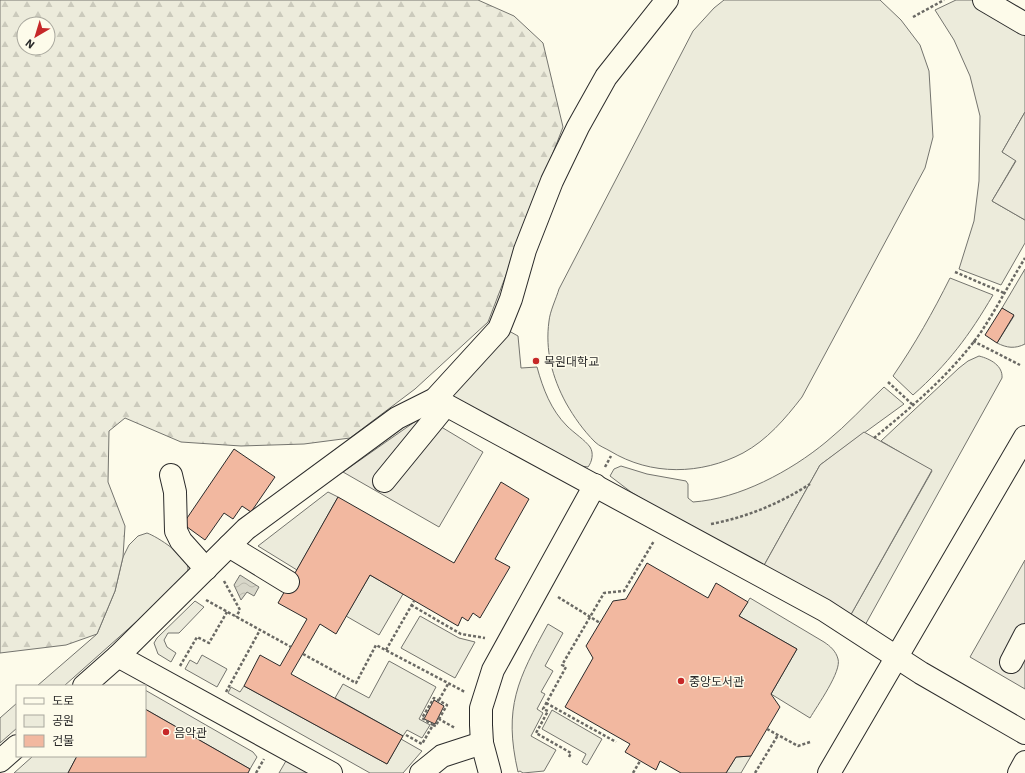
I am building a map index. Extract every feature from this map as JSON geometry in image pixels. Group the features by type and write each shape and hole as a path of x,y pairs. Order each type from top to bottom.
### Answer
{"lane":[{"path":"384,481 440,402 499,329 511,299 525,250 552,181 578,127 606,77 667,0"},
{"path":"984,0 1025,24"},
{"path":"85,685 215,574 229,546 246,529 397,418 440,402 824,610 896,658 1025,733"},
{"path":"829,773 1025,437"},
{"path":"171,476 175,492 176,531 181,541 215,574"},
{"path":"490,773 482,743 481,708 493,670 595,485"},
{"path":"229,546 288,582"},
{"path":"1011,662 1025,635"},
{"path":"118,656 331,773"},
{"path":"421,773 442,756 482,743"},
{"path":"0,762 16,747"},
{"path":"1019,773 1025,762"}],"path":[{"path":"913,17 944,0"},
{"path":"874,438 913,406 958,361 974,341 1025,258"},
{"path":"955,272 1004,293"},
{"path":"974,341 1020,365"},
{"path":"888,382 913,406"},
{"path":"710,524 749,514 774,505 810,484"},
{"path":"569,756 571,753 536,733 548,711 543,709 566,667 562,665 604,593 624,591 655,539"},
{"path":"215,574 240,610 236,617"},
{"path":"556,596 600,623"},
{"path":"203,598 291,647"},
{"path":"386,650 414,601"},
{"path":"411,605 461,634 485,638"},
{"path":"178,670 197,637 209,644 227,612"},
{"path":"224,696 260,630"},
{"path":"303,654 356,683 376,645 467,694"},
{"path":"439,700 448,684"},
{"path":"406,735 422,744 433,725 436,726 448,705 434,698 422,718 433,725"},
{"path":"546,703 616,742"},
{"path":"439,719 455,728"},
{"path":"767,728 798,746 810,742"},
{"path":"755,773 778,735"},
{"path":"256,773 266,755"},
{"path":"633,773 640,761"}],"green space":[{"path":"0,0 478,0 514,16 543,43 563,127 488,322 415,389 350,438 304,444 241,446 181,442 125,418 109,431 108,482 125,526 123,557 115,591 97,634 66,645 0,653"},
{"path":"724,0 880,0 901,20 920,45 929,71 933,137 925,168 802,397 789,413 760,442 743,453 727,460 693,469 676,470 659,468 642,465 600,446 579,423 566,403 553,373 548,342 549,321 559,289 693,31 714,8"},
{"path":"956,0 972,0 1025,30 1025,112 1002,152 1016,160 992,201 1025,220 1025,243 1001,285 959,269 974,221 979,181 980,116 970,76 954,40 935,10"},
{"path":"1025,269 1025,344 1018,347 1008,347 997,343 1014,316 1002,308"},
{"path":"950,278 993,295 957,349 937,372 913,395 893,376 923,328"},
{"path":"509,331 518,336 521,368 537,367 545,391 556,413 567,426 590,447 592,457 591,463 588,467 581,466 446,393"},
{"path":"979,356 988,359 995,364 1001,370 1002,378 864,627 849,618 932,471 881,441 959,368 968,361"},
{"path":"884,387 904,404 820,465 762,569 723,548 631,492 610,476 614,469 621,466 647,474 686,481 688,484 688,498 693,502 710,500 728,495 764,482 812,453 841,429"},
{"path":"328,492 338,497 297,570 258,546"},
{"path":"147,533 158,538 183,558 188,568 185,577 65,685 38,685 97,634 115,591 123,557 129,545 138,536"},
{"path":"370,575 403,594 379,635 346,616"},
{"path":"750,598 824,642 831,647 836,654 838,664 833,680 810,718 771,694 797,649 739,616"},
{"path":"195,601 204,607 179,633 168,633 164,640 167,647 176,653 171,662 158,654 154,643 157,638"},
{"path":"420,616 459,638 475,642 455,678 401,648"},
{"path":"548,624 563,633 545,666 553,671 541,692 545,694 537,709 543,713 531,736 556,750 544,771 523,773 520,771 518,772 514,749 512,729 513,711 521,678"},
{"path":"202,655 227,669 217,687 185,669 190,660 197,664"},
{"path":"389,661 436,687 419,719 430,725 422,738 407,730 403,736 335,698 343,684 369,698"},
{"path":"244,686 387,764 401,739 422,751 403,773 370,773 228,693 231,687 240,692"},
{"path":"146,691 253,752 257,757 250,769 146,710"},
{"path":"16,704 16,729 0,743 0,718"},
{"path":"552,710 602,739 587,765 582,762 586,754 542,729"},
{"path":"751,756 741,773 726,773 736,757"},
{"path":"32,757 76,757 68,773 14,773"}],"shaded area":[{"path":"1025,112 1025,220 992,201 1016,161 1002,152"},
{"path":"423,416 483,452 439,527 343,472"},
{"path":"864,432 932,470 849,618 762,569 820,465"},
{"path":"1025,560 1025,689 970,657"},
{"path":"294,747 342,773 279,773"}],"water":[{"path":"240,575 259,587 254,596 247,592 241,600 234,585"}],"building":[{"path":"1002,308 1014,315 997,343 985,335"},
{"path":"234,449 275,477 251,512 242,506 233,519 224,513 205,540 183,524"},
{"path":"501,482 529,499 495,559 510,567 480,618 473,613 468,621 462,617 458,626 370,575 336,634 320,624 291,674 403,736 387,764 244,686 260,655 280,666 307,619 278,603 338,497 454,563"},
{"name":"중앙도서관","path":"647,563 708,598 716,583 748,602 739,616 797,649 771,694 780,707 751,756 736,757 726,773 681,773 660,761 656,770 625,752 630,744 565,707 593,658 586,646 613,601 626,599"},
{"path":"434,700 444,706 435,724 424,719"},
{"name":"음악관","path":"146,710 250,769 248,773 68,773 76,757 146,757"}],"place":[{"name":"목원대학교","path":"536,361"},
{"name":"중앙도서관","path":"681,681"},
{"name":"음악관","path":"166,732"}]}
